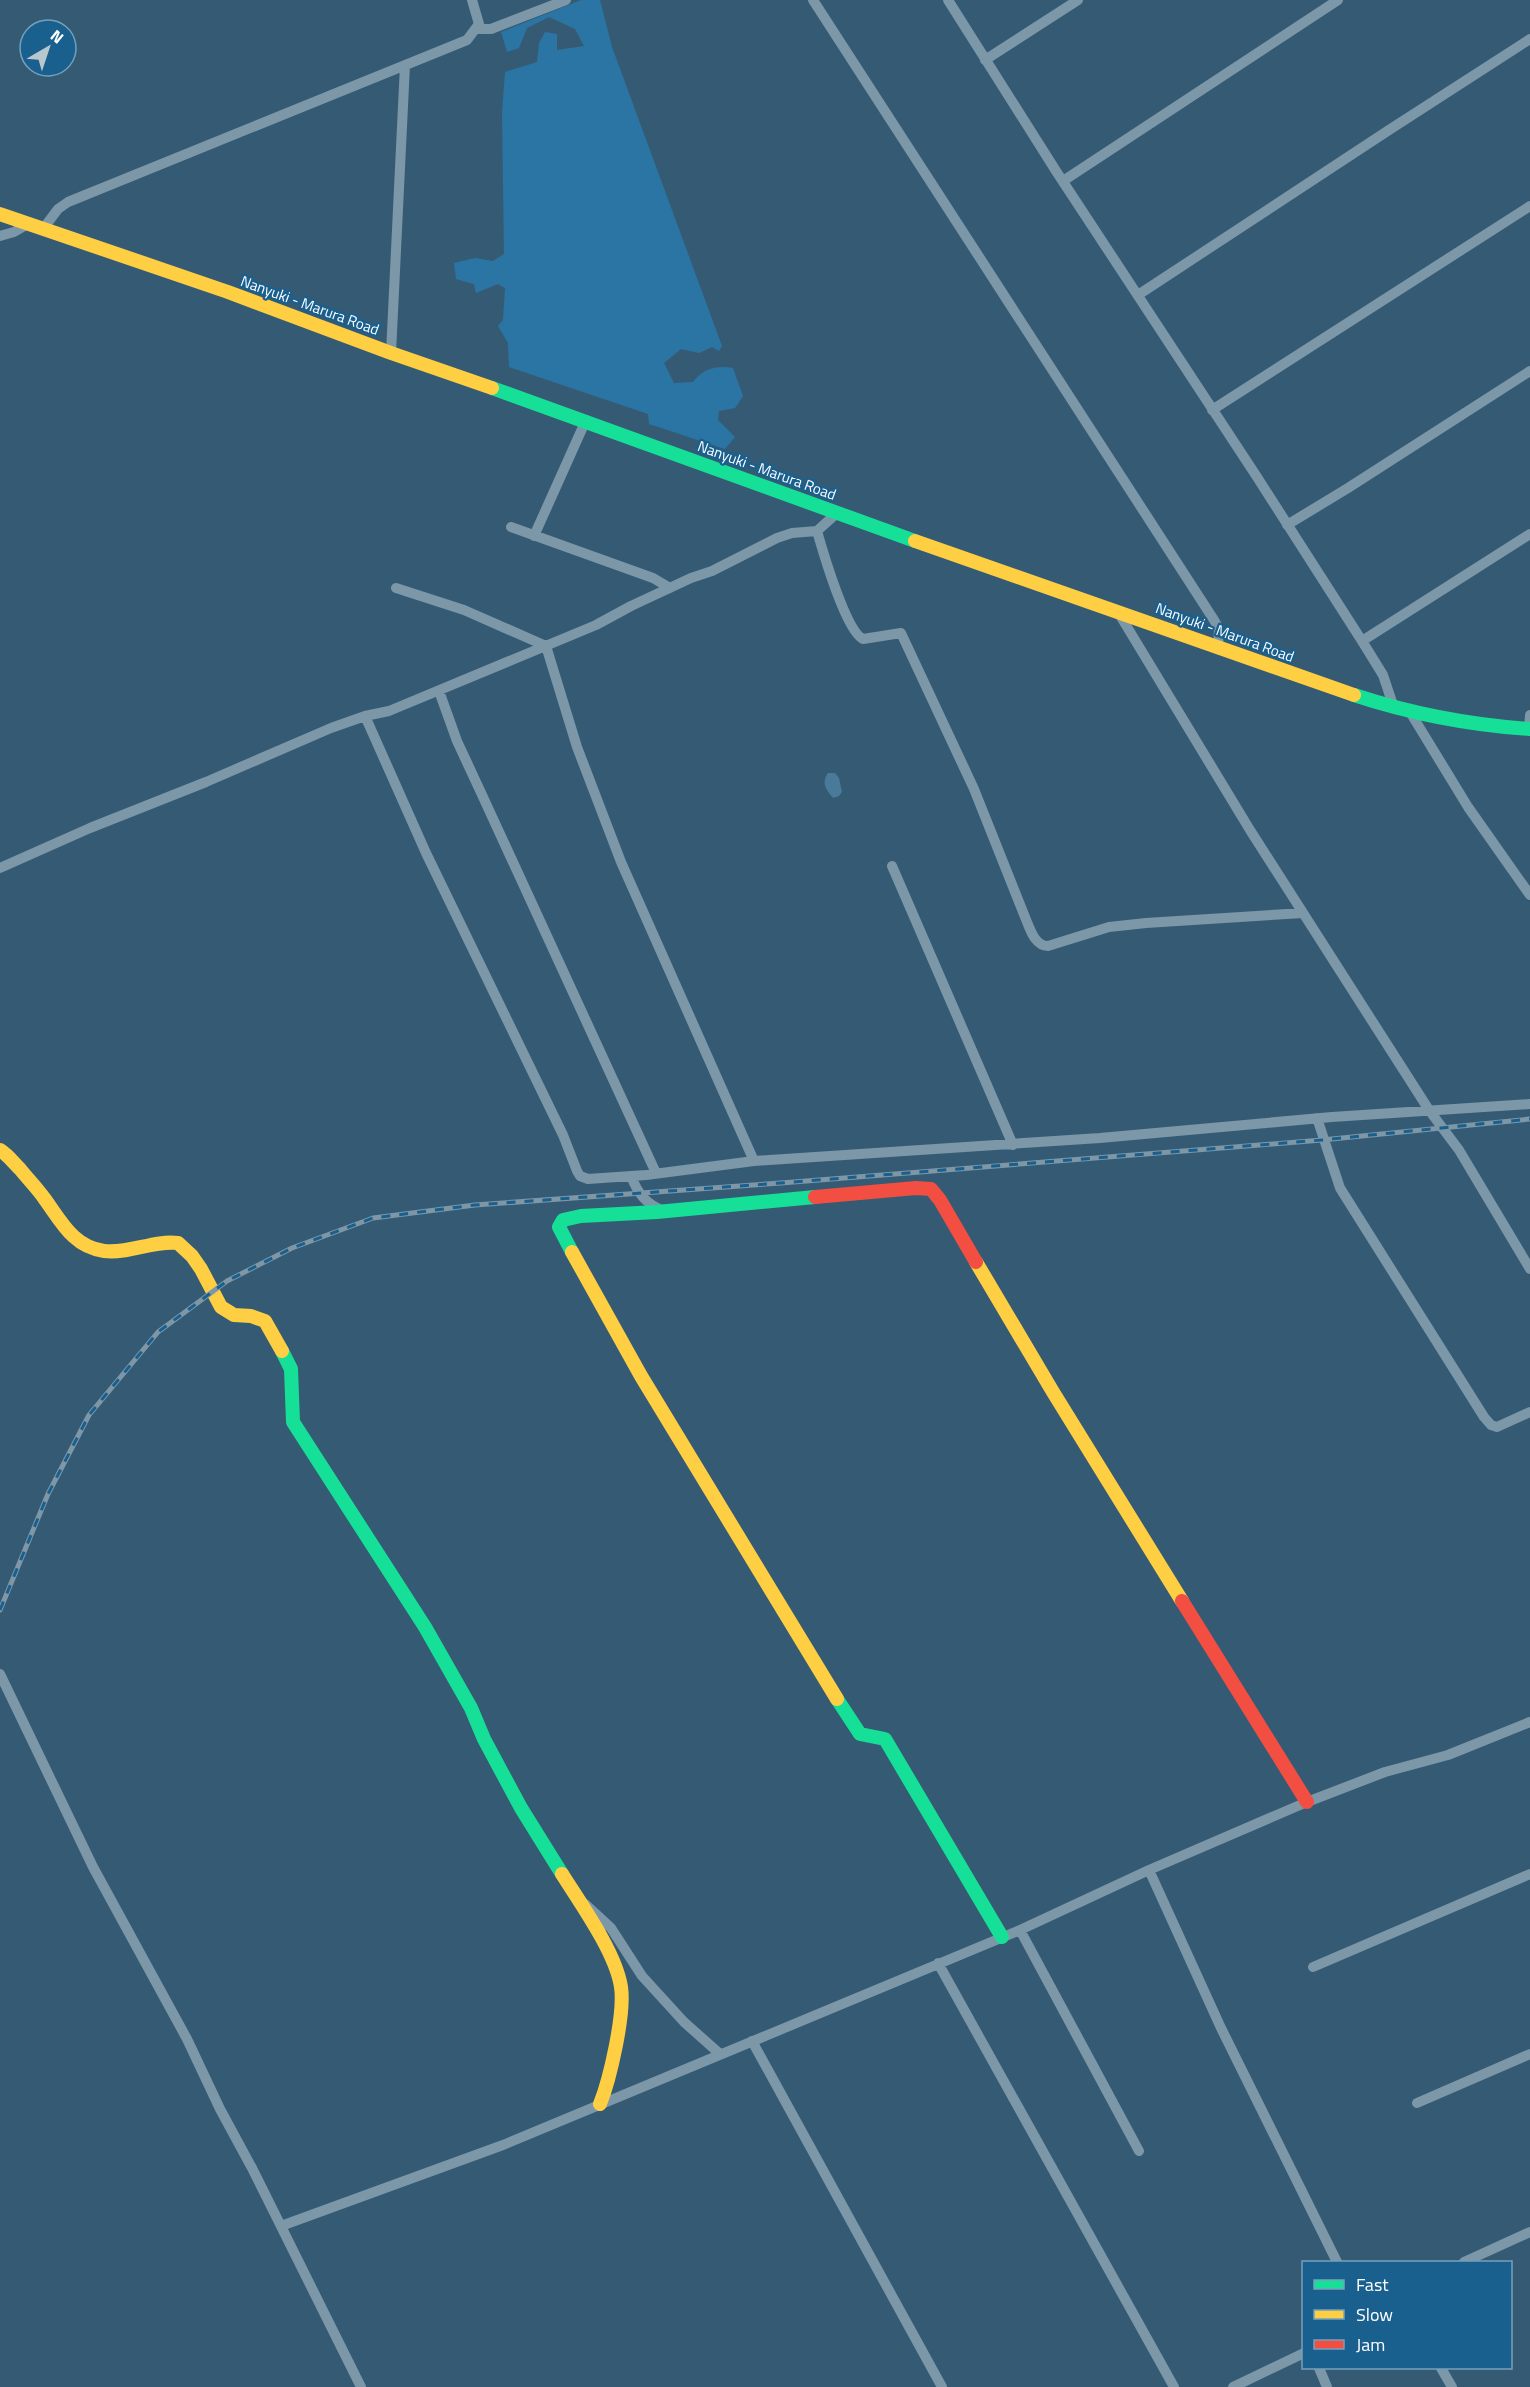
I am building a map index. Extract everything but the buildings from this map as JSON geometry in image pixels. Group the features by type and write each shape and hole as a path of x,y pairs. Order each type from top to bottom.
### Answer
{"street":[{"path":"43,229 58,209 69,202 467,40 479,24 472,0"},
{"path":"477,29 491,29 566,0"},
{"path":"813,0 1214,620 1219,629 1218,649"},
{"path":"948,0 1362,641 1383,675 1394,708"},
{"path":"986,60 1078,0"},
{"path":"1063,181 1338,0"},
{"path":"1138,295 1530,39"},
{"path":"391,353 405,65"},
{"path":"1212,410 1530,206"},
{"name":"Nanyuki - Marura Road","path":"0,214 228,292 391,353 586,420 837,513 1218,649 1394,708 1457,723 1530,724"},
{"path":"0,236 14,232 28,224"},
{"path":"1287,525 1530,371"},
{"path":"534,536 586,420"},
{"path":"1,867 90,828 365,716 388,711 546,646 670,588 712,571 777,538 792,533 817,531 837,513"},
{"path":"511,527 653,578 670,588"},
{"path":"817,531 830,573 854,632 863,639 901,633 974,789 1027,922 1038,942 1043,946 1085,933 1137,924 1303,913"},
{"path":"1362,641 1530,534"},
{"path":"396,588 464,610 546,646 580,756 621,862 754,1161"},
{"path":"1118,612 1216,776 1429,1110 1459,1150 1530,1269"},
{"path":"439,691 457,741 656,1173"},
{"path":"1410,712 1468,807 1530,895"},
{"path":"365,716 393,785 563,1135 577,1171 580,1176 588,1179 754,1161 1013,1145 1317,1118 1530,1104"},
{"path":"892,866 1013,1145"},
{"path":"1317,1118 1340,1188 1484,1417 1491,1425 1497,1427 1530,1413"},
{"path":"0,1149 7,1154 42,1196 69,1237 77,1243 122,1252 171,1241 178,1243 192,1256 201,1269 221,1306 234,1314 265,1321 291,1370 292,1422 420,1620 471,1708 484,1739 521,1808 576,1895 614,1964 621,1988 621,2012 609,2082 600,2104"},
{"path":"631,1176 638,1193 651,1206 666,1211"},
{"path":"1002,1937 885,1738 860,1734 834,1694 641,1376 574,1259 559,1227 563,1220 568,1217 666,1211 916,1188 931,1189 1053,1392 1307,1802"},
{"path":"0,1674 93,1867 187,2039 361,2387"},
{"path":"280,2226 503,2145 1020,1930 1149,1870 1307,1802 1385,1772 1458,1751 1530,1722"},
{"path":"1149,1870 1221,2028 1337,2261"},
{"path":"1313,1967 1530,1874"},
{"path":"576,1895 611,1928 642,1976 684,2022 720,2054"},
{"path":"1020,1930 1139,2151"},
{"path":"938,1963 1174,2387"},
{"path":"752,2040 942,2387"},
{"path":"1417,2103 1530,2054"},
{"path":"1466,2261 1530,2232"},
{"path":"1233,2387 1302,2354"},
{"path":"1319,2369 1327,2387"},
{"path":"1442,2369 1452,2387"}],"shaded area":[{"path":"581,0 600,0 612,47 722,346 719,351 712,347 699,353 681,349 664,363 674,383 693,382 701,374 716,368 733,368 743,396 735,408 719,411 718,420 735,437 725,449 649,424 648,414 509,367 508,343 498,326 503,320 505,288 498,284 476,293 474,284 456,279 454,263 475,258 493,261 504,254 502,113 505,72 537,62 539,43 545,32 557,34 557,50 584,46 575,29 549,17 527,28 519,48 507,52 501,32"},
{"path":"828,773 835,773 839,778 842,792 833,798 826,789"}],"railway":[{"path":"0,1610 48,1494 89,1415 158,1332 227,1281 292,1248 373,1218 475,1205 1322,1140 1530,1119"}],"traffic: fast":[{"path":"492,388 915,541"},
{"path":"1354,695 1441,718 1530,729"},
{"path":"572,1252 559,1227 563,1220 581,1216 657,1212 815,1197"},
{"path":"282,1351 291,1369 293,1422 425,1627 471,1708 484,1739 521,1808 562,1874"},
{"path":"837,1699 860,1734 885,1739 1002,1937"}],"traffic: slow":[{"path":"0,214 228,292 492,388"},
{"path":"915,541 1354,695"},
{"path":"0,1150 20,1169 76,1239 93,1249 104,1251 123,1251 160,1243 178,1243 192,1256 201,1269 221,1307 234,1315 251,1316 265,1321 282,1351"},
{"path":"572,1252 641,1376 837,1699"},
{"path":"976,1262 1182,1601"},
{"path":"562,1874 605,1944 621,1987 621,2013 616,2046 600,2104"}],"traffic: jam":[{"path":"815,1197 916,1188 931,1189 940,1200 976,1262"},
{"path":"1182,1601 1307,1802"}]}
